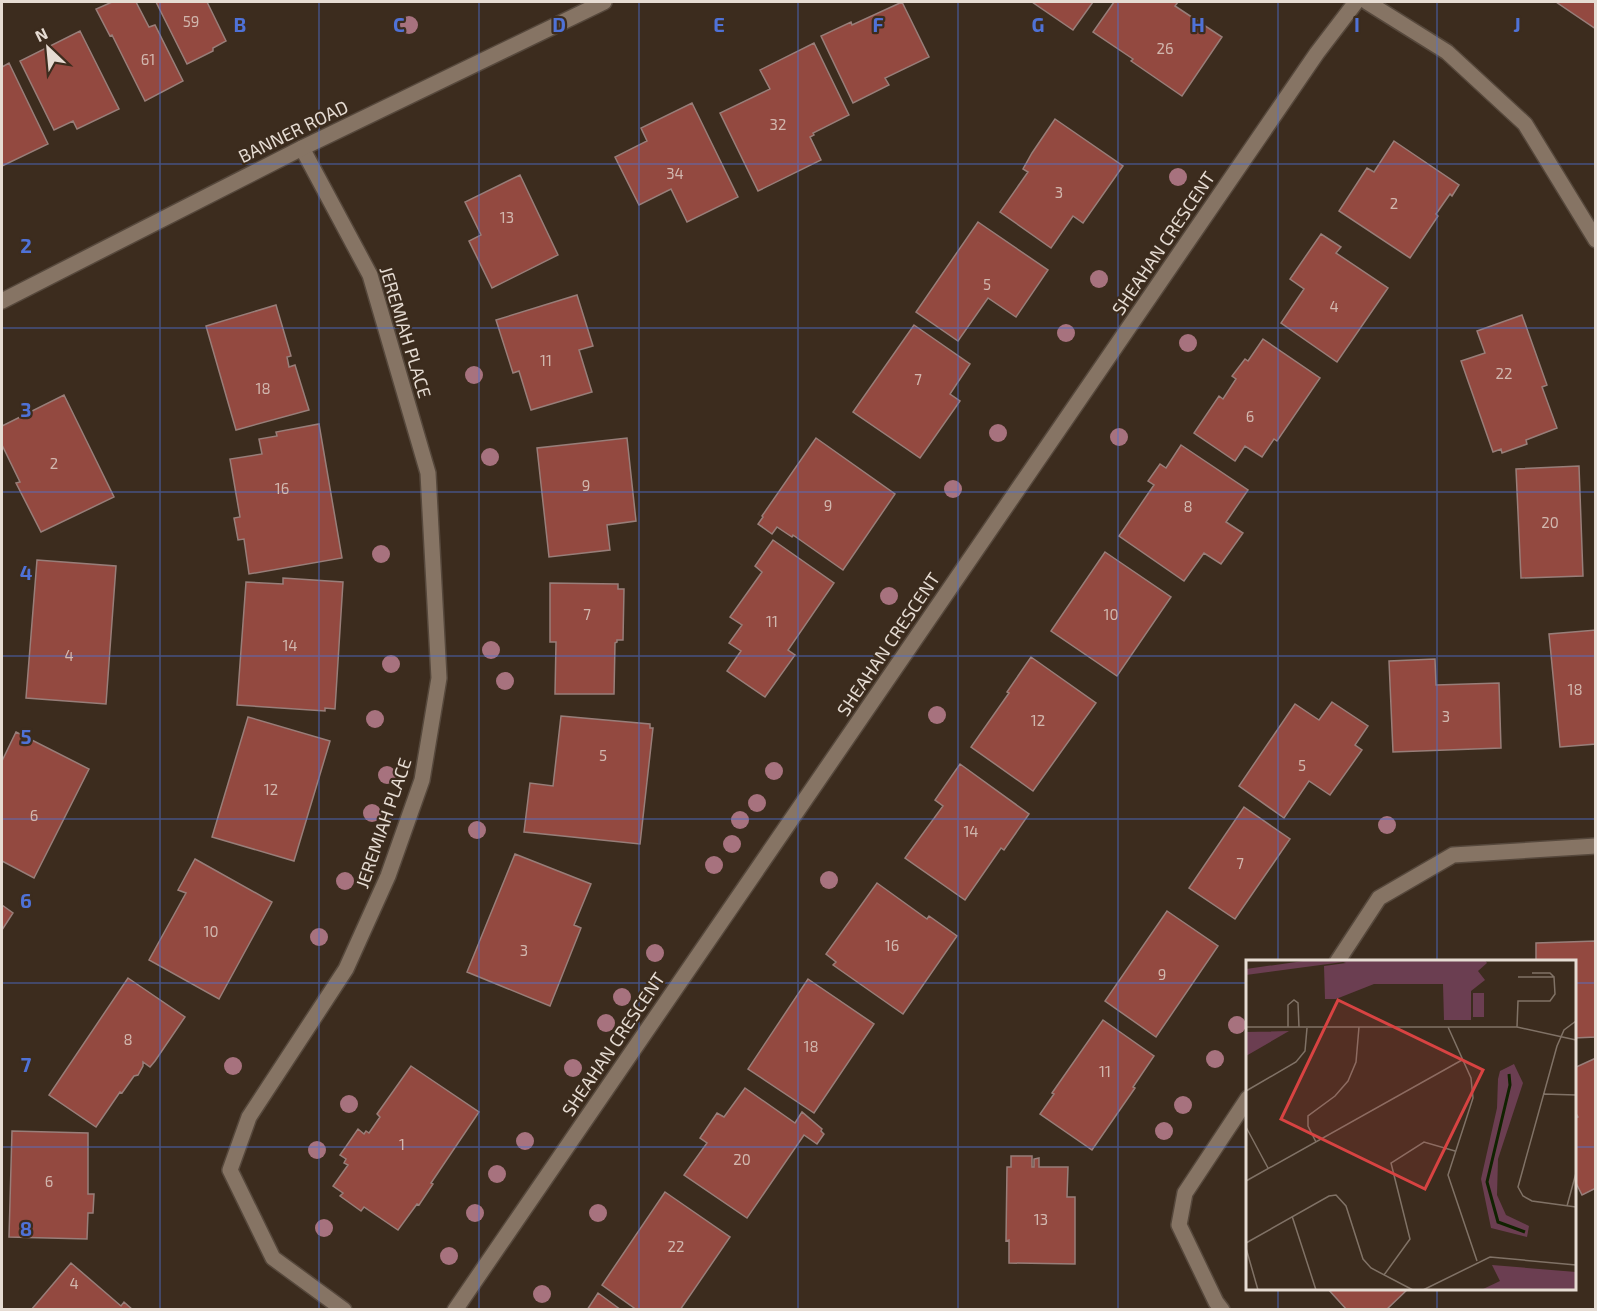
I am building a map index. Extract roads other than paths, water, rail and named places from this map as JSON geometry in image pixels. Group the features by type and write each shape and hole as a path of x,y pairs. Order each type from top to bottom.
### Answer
{"street":[{"name":"BANNER ROAD","path":"2,301 302,148 603,2"},
{"name":"SHEAHAN CRESCENT","path":"455,1310 1317,53 1356,2"},
{"path":"1367,2 1447,52 1525,123 1596,240"},
{"name":"JEREMIAH PLACE","path":"302,148 370,275 428,473 439,678 422,780 388,876 346,969 249,1117 230,1170 273,1258 344,1310"},
{"path":"1338,960 1378,898 1453,855 1596,846"},
{"path":"1222,1310 1179,1225 1185,1193 1246,1101"}]}
